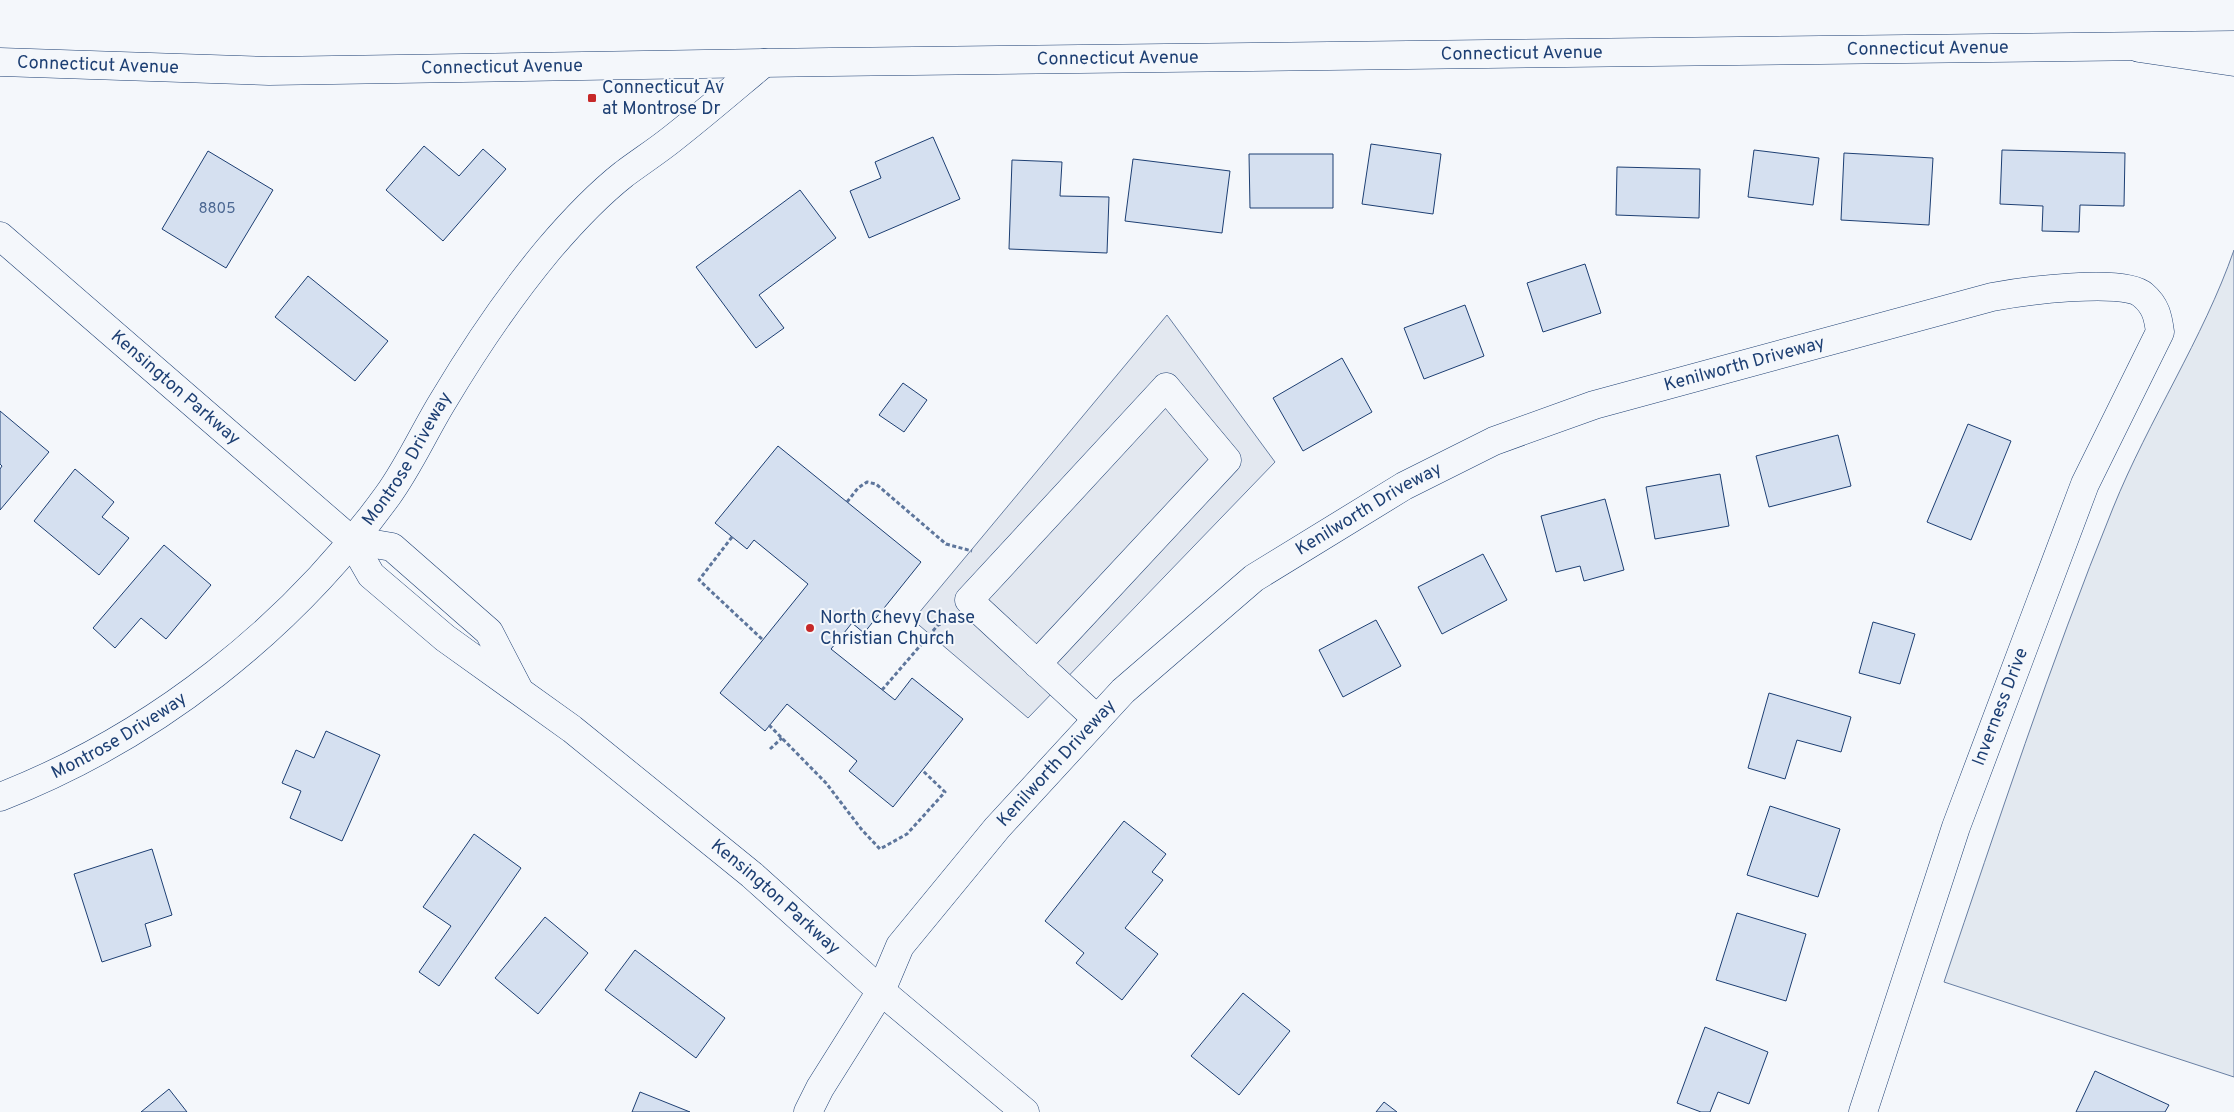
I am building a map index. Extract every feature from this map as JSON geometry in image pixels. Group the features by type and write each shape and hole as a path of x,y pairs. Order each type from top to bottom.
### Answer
{"main road":[{"name":"Connecticut Avenue","path":"0,62 268,71 764,63 2139,48 2234,45"},
{"path":"2139,48 2234,62"},
{"name":"Montrose Driveway","path":"0,797 74,765 166,710 264,634 312,586 389,494 444,399 498,316 546,252 584,209 624,174 674,138 764,63"},
{"name":"Kensington Parkway","path":"0,236 351,540 392,547 489,632 519,691 572,729 744,869 881,991 1025,1112"},
{"name":"Kenilworth Driveway","path":"808,1112 820,1088 881,991 900,946 997,828 1123,690 1254,578 1404,486 1494,441 1594,405 1992,297 2039,288 2120,288 2142,294 2157,312"},
{"name":"Inverness Drive","path":"1863,1112 1956,827 2085,484 2160,332 2157,312"},
{"path":"1037,664 1227,460 1166,387 969,600 978,609 1037,664 1096,719"}],"path":[{"path":"846,502 866,482 876,484 946,544 1006,559"},
{"path":"732,537 699,580 763,640"},
{"path":"882,690 938,625 978,609"},
{"path":"770,726 826,782 862,830 880,849 907,834 945,792 922,770"},
{"path":"770,749 782,738"}],"shaded area":[{"path":"2234,250 2234,1077 1944,982 2025,744 2090,566 2127,475 2192,347"},
{"path":"1167,315 1275,462 1028,718 913,620"}],"building":[{"path":"933,137 960,199 869,238 850,191 881,178 875,162"},
{"path":"1371,144 1441,154 1433,214 1362,204"},
{"path":"424,146 459,176 483,149 506,169 443,241 386,190"},
{"path":"1754,150 1819,158 1813,205 1748,197"},
{"path":"2002,150 2125,153 2124,206 2080,205 2079,232 2042,231 2043,206 2000,204"},
{"path":"208,151 273,190 226,268 162,229"},
{"path":"1844,153 1933,158 1929,225 1841,220"},
{"path":"1249,154 1333,154 1333,208 1250,208"},
{"path":"1133,159 1230,171 1222,233 1125,221"},
{"path":"1012,160 1062,162 1060,196 1109,197 1107,253 1009,249"},
{"path":"1617,167 1700,169 1699,218 1616,215"},
{"path":"800,190 836,238 759,295 784,328 756,348 696,267"},
{"path":"1585,264 1601,313 1543,332 1527,283"},
{"path":"308,276 388,341 355,381 275,317"},
{"path":"1465,305 1484,356 1424,379 1404,328"},
{"path":"1342,358 1372,412 1303,451 1273,398"},
{"path":"903,383 927,400 904,432 879,415"},
{"path":"0,411 49,452 0,510 0,469 2,466 0,464"},
{"path":"1968,424 2011,441 1971,540 1927,522"},
{"path":"1838,435 1851,486 1769,507 1756,456"},
{"name":"North Chevy Chase Christian Church","path":"778,446 921,562 864,633 852,623 831,649 895,700 912,678 963,719 893,807 849,771 857,761 787,704 765,731 720,693 808,584 754,540 747,549 715,523"},
{"path":"75,469 114,502 102,517 129,538 99,575 34,521"},
{"path":"1720,474 1729,526 1655,539 1646,487"},
{"path":"1605,499 1624,570 1584,581 1580,566 1556,572 1541,516"},
{"path":"164,545 211,585 166,639 141,618 115,648 93,628"},
{"path":"1483,554 1507,600 1442,634 1418,587"},
{"path":"1376,620 1401,666 1343,697 1319,650"},
{"path":"1873,622 1915,634 1900,684 1859,673"},
{"path":"1769,693 1851,717 1841,752 1797,740 1785,779 1748,768"},
{"path":"326,731 380,755 342,841 290,818 301,791 282,783 296,750 314,758"},
{"path":"1770,806 1840,829 1818,897 1747,875"},
{"path":"1124,821 1166,854 1152,872 1163,880 1125,928 1158,954 1122,1000 1076,963 1084,953 1045,921"},
{"path":"474,834 521,868 439,986 419,972 451,926 423,907"},
{"path":"152,849 172,915 145,924 151,946 102,962 74,874"},
{"path":"1737,913 1806,934 1786,1001 1716,980"},
{"path":"545,917 588,953 538,1014 495,978"},
{"path":"635,950 725,1018 696,1058 605,990"},
{"path":"1243,993 1290,1031 1239,1095 1191,1056"},
{"path":"1705,1027 1768,1052 1749,1104 1718,1092 1710,1112 1701,1112 1677,1103"},
{"path":"2095,1071 2169,1105 2165,1112 2076,1112"},
{"path":"169,1089 187,1112 141,1112"},
{"path":"640,1092 690,1112 632,1112"},
{"path":"1384,1102 1397,1112 1376,1112"}],"place":[{"name":"Connecticut Av at Montrose Dr","path":"592,98"},
{"name":"North Chevy Chase Christian Church","path":"810,628"}]}
